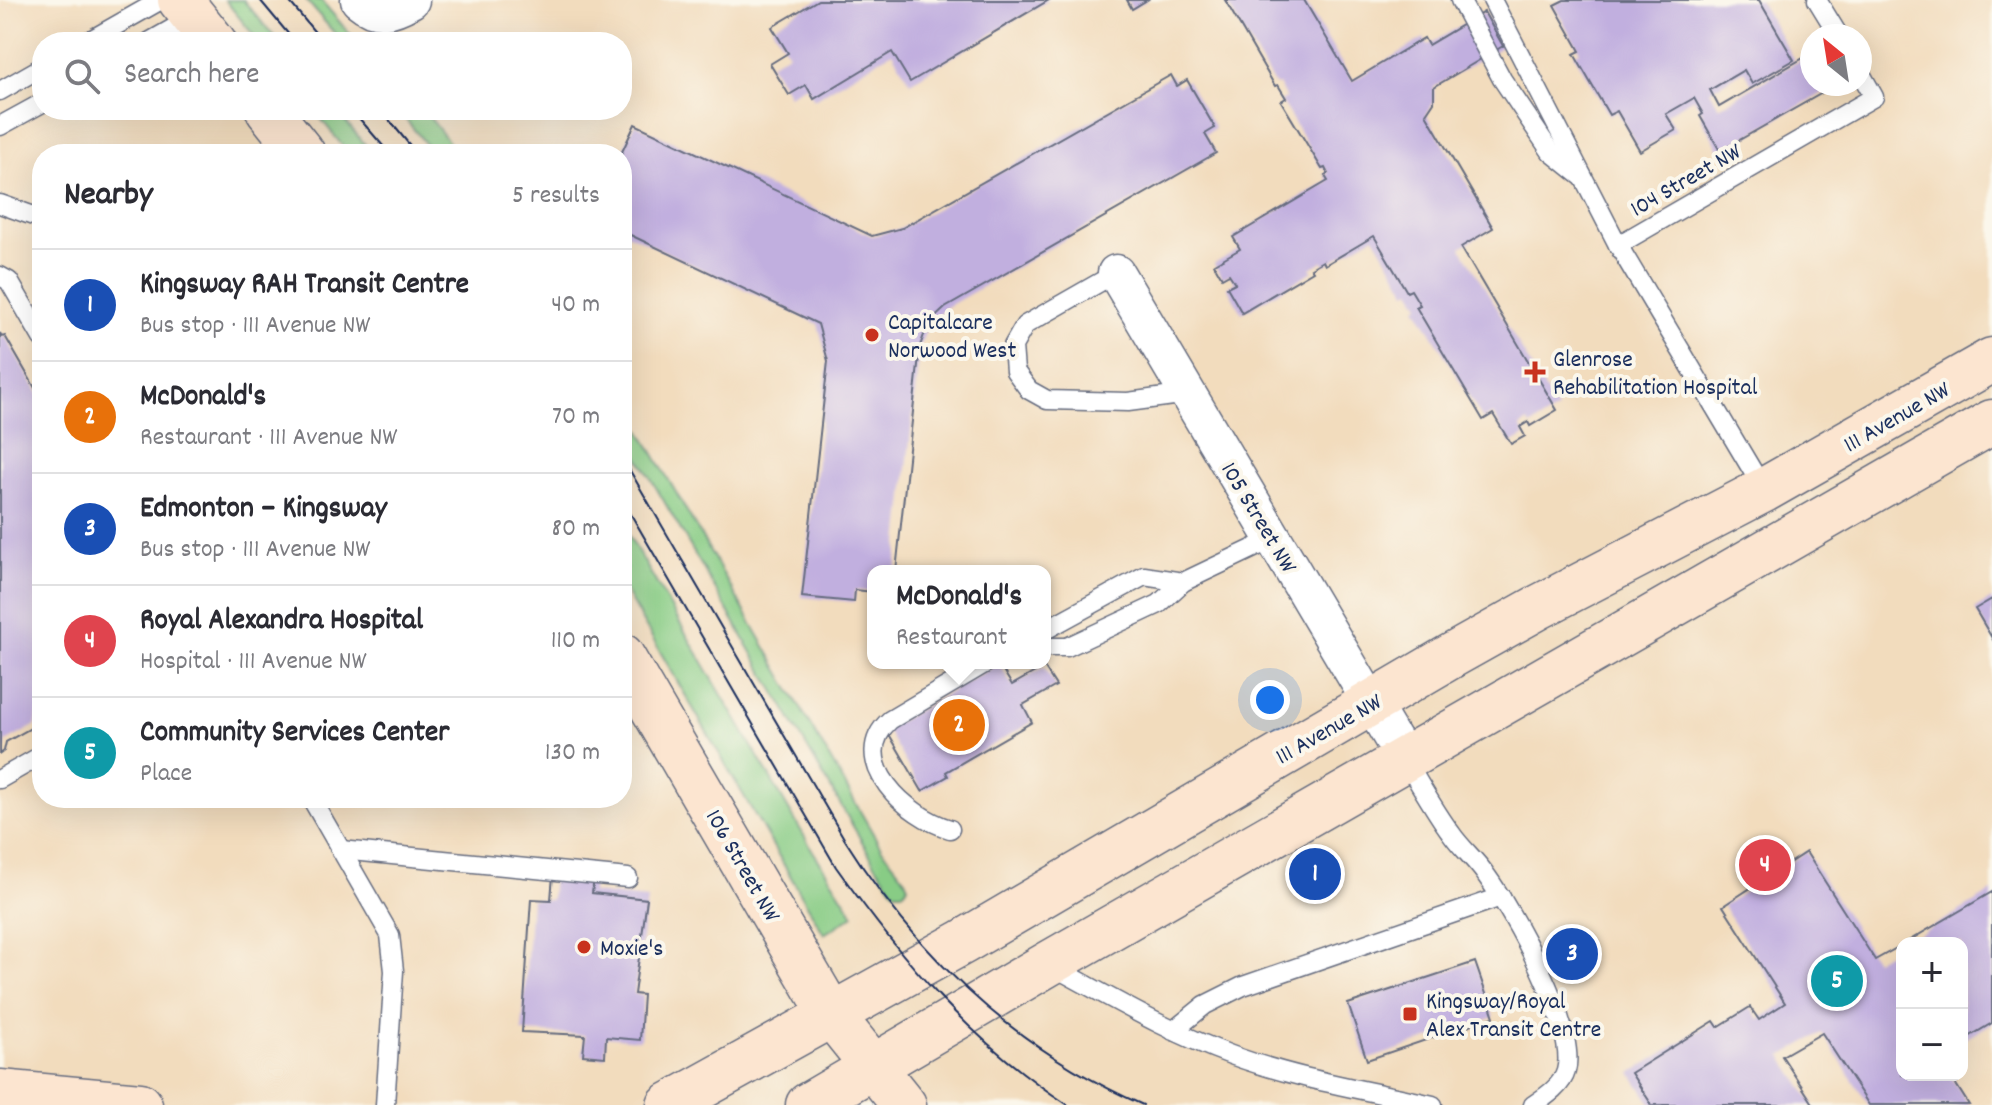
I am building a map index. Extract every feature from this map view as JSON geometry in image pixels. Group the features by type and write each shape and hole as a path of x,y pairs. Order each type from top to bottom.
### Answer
{"main road":[{"path":"276,120 295,144"},
{"name":"111 Avenue NW","path":"669,1105 963,942 1537,608 1764,490 1992,360"},
{"path":"808,1105 1992,422"},
{"name":"106 Street NW","path":"632,673 831,1014 904,1105"},
{"path":"0,1092 140,1105"}],"street":[{"name":"105 Street NW","path":"1116,273 1405,760"}],"lane":[{"path":"1460,0 1502,79 1551,152 1587,180"},
{"path":"1492,0 1618,245"},
{"path":"1817,0 1832,24"},
{"path":"124,32 187,15"},
{"path":"163,32 187,15"},
{"path":"0,91 32,73"},
{"name":"104 Street NW","path":"1764,490 1618,245 1874,97 1872,93"},
{"path":"0,126 32,108"},
{"path":"0,204 32,215"},
{"path":"1116,273 1025,325 1013,346 1015,371 1029,390 1047,400 1128,402 1188,394"},
{"path":"0,276 9,281 32,321"},
{"path":"1051,647 1067,647 1159,604 1183,582 1273,539"},
{"path":"1051,627 1144,576 1183,582"},
{"path":"950,829 932,824 896,798 877,766 873,749 877,731 890,720 976,669"},
{"path":"1405,760 1451,835 1475,861 1525,937 1559,1019 1568,1048 1566,1073 1551,1093 1533,1105"},
{"path":"0,779 32,761"},
{"path":"317,808 390,935 393,952 385,1105"},
{"path":"341,850 628,878"},
{"path":"1173,1031 1205,1005 1243,986 1501,897"},
{"path":"1048,964 1173,1031 1232,1055 1271,1068 1433,1105"}],"green space":[{"path":"225,0 243,0 270,32 251,32"},
{"path":"306,0 321,0 348,32 333,32"},
{"path":"322,120 344,120 365,144 341,144"},
{"path":"406,120 432,120 450,144 426,144"},
{"path":"632,416 882,849 908,886 903,892 895,892 875,864 632,446"},
{"path":"632,541 813,851 854,915 824,934 632,603"}],"building":[{"path":"818,0 1049,0 910,82 892,52 814,99 806,85 789,95 770,64 788,53 772,27"},
{"path":"1127,0 1147,0 1132,9"},
{"path":"1225,0 1304,0 1352,81 1424,38 1428,45 1484,12 1503,46 1434,87 1434,102 1426,114 1493,228 1461,247 1557,410 1530,426 1528,422 1520,427 1525,436 1511,444 1493,414 1483,420 1416,307 1420,305 1411,290 1407,292 1374,236 1325,265 1323,261 1311,268 1313,271 1242,313 1227,287 1235,283 1229,274 1222,278 1214,264 1240,249 1233,237 1328,181 1325,176 1328,174 1281,101 1286,98 1278,85 1275,86"},
{"path":"1564,0 1759,0 1794,60 1752,84 1744,70 1710,90 1719,107 1800,60 1800,96 1817,96 1720,151 1700,116 1703,114 1694,98 1666,114 1676,130 1640,151 1617,111 1609,115 1574,54 1580,51 1554,5"},
{"name":"Capitalcare Norwood West","path":"1171,75 1177,86 1187,80 1215,128 1205,134 1216,153 945,308 928,324 920,346 897,565 867,565 867,591 855,590 854,602 802,597 828,361 818,324 632,236 632,144 626,144 635,124 872,236 902,228"},
{"path":"0,333 2,337 5,336 32,383 32,727 6,742 0,754"},
{"path":"1992,599 1992,638 1975,609"},
{"path":"990,669 1002,669 1012,685 1045,669 1056,686 1023,705 1032,722 946,772 948,776 922,791 886,729"},
{"path":"1806,852 1875,960 1896,948 1896,1081 1954,1081 1969,1105 1869,1105 1822,1033 1782,1056 1814,1105 1652,1105 1631,1073 1714,1021 1718,1027 1750,1007 1759,1020 1785,1003 1723,906"},
{"name":"Moxie's","path":"553,875 594,878 592,893 647,899 634,994 643,995 640,1040 606,1037 605,1057 583,1055 585,1035 522,1032 531,899 551,900"},
{"path":"1992,892 1992,1023 1968,1037 1968,937 1915,937"},
{"path":"1475,962 1494,1017 1367,1060 1348,1004"}],"tram line":[{"path":"260,0 287,32"},
{"path":"288,0 315,32"},
{"path":"361,120 381,144"},
{"path":"389,120 409,144"},
{"path":"632,474 845,840 905,923 938,961 1012,1028 1053,1057 1143,1105"},
{"path":"632,516 836,867 886,935 969,1027 1068,1105"}],"place":[{"name":"Capitalcare Norwood West","path":"872,335"},
{"name":"Glenrose Rehabilitation Hospital","path":"1535,372"},
{"name":"McDonald's","path":"959,725"},
{"name":"Royal Alexandra Hospital","path":"1765,865"},
{"name":"Kingsway RAH Transit Centre","path":"1315,874"},
{"name":"Moxie's","path":"584,947"},
{"name":"Edmonton – Kingsway","path":"1572,954"},
{"name":"Community Services Center","path":"1837,981"},
{"name":"Kingsway/Royal Alex Transit Centre","path":"1410,1014"}]}
